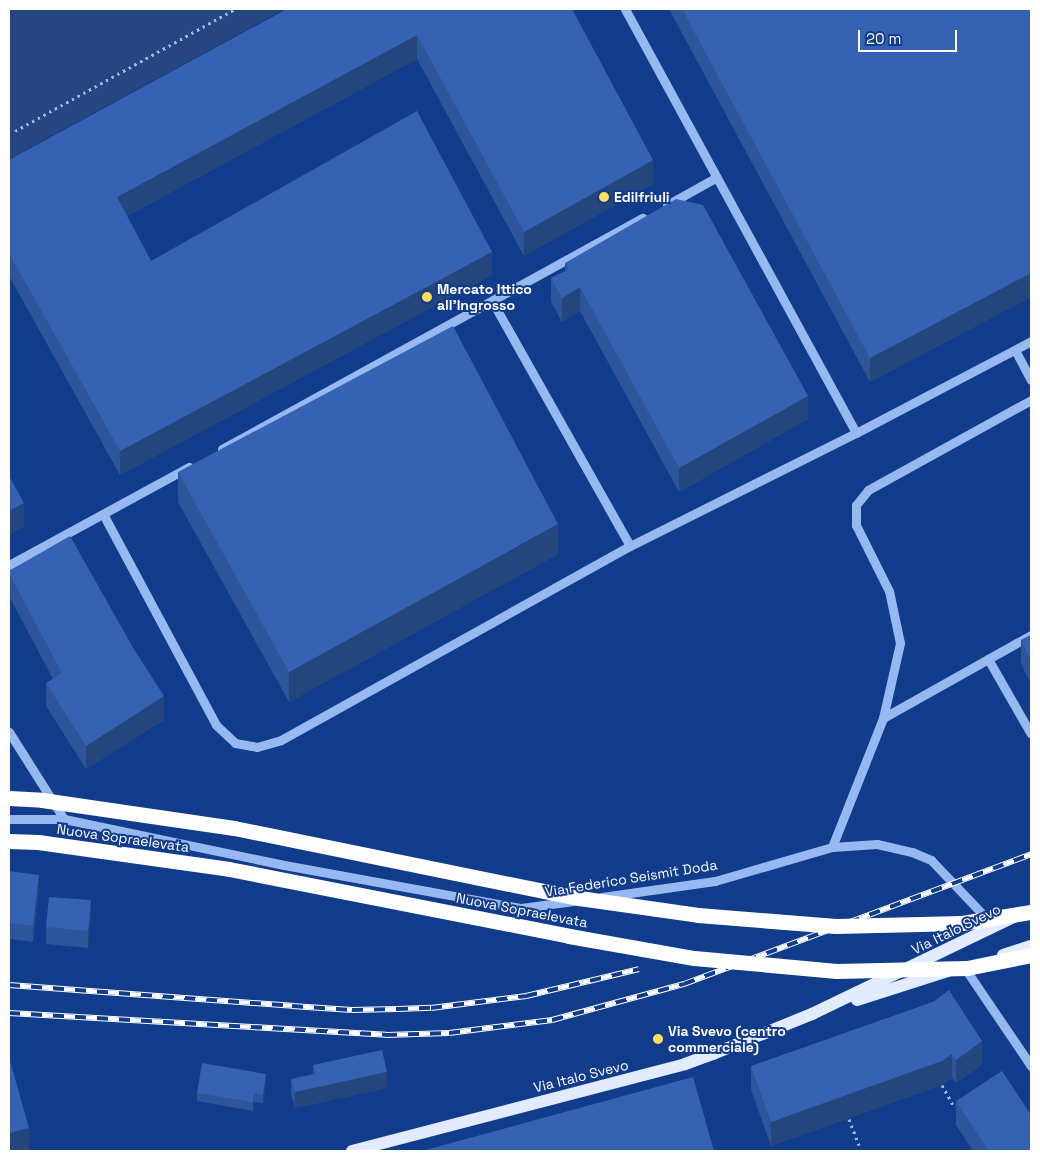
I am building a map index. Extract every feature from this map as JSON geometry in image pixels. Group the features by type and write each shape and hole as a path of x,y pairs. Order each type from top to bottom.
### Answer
{"highway":[{"name":"Nuova Sopraelevata","path":"9,798 42,800 234,828 579,898 698,915 836,926 962,923 1031,910"},
{"name":"Nuova Sopraelevata","path":"9,841 38,842 229,869 568,936 694,958 836,971 967,968 1031,955"}],"main road":[{"name":"Via Italo Svevo","path":"812,1014 1031,910"},
{"name":"Via Italo Svevo","path":"352,1151 685,1064 812,1014 1031,946"}],"street":[{"path":"626,9 856,433"},
{"path":"657,211 717,178"},
{"path":"215,452 648,216"},
{"path":"492,301 630,546"},
{"path":"103,514 216,725 235,743 257,746 281,740 630,546 856,433 1031,341"},
{"path":"1015,350 1031,380"},
{"path":"832,847 883,718 900,642 889,591 856,525 856,505 868,490 1031,400"},
{"path":"9,565 198,462"},
{"path":"883,718 1031,635"},
{"path":"988,659 1031,734"},
{"path":"9,732 64,819"},
{"name":"Via Federico Seismit Doda","path":"9,819 64,819 284,865 521,908 715,881 832,847 877,844 912,852 931,860 994,927"},
{"path":"964,966 1031,1066"}],"path":[{"path":"15,131 235,9"},
{"path":"942,1085 953,1105"},
{"path":"849,1118 859,1145"}],"water":[{"path":"9,9 285,9 9,159"}],"building":[{"path":"287,9 572,9 653,160 524,232 417,35 117,197 151,261 417,111 492,252 120,451 9,253 9,160"},
{"path":"682,9 1031,9 1031,273 870,358"},
{"path":"676,199 703,205 808,396 679,468 580,287 562,298 551,278 569,269 565,263"},
{"path":"453,326 558,524 289,672 178,472"},
{"path":"9,476 24,503 9,511"},
{"path":"70,536 135,651 164,696 86,746 46,683 62,673 9,573 9,571"},
{"path":"1031,635 1031,660 1021,640"},
{"path":"9,871 39,875 33,926 9,923"},
{"path":"49,897 91,900 88,931 46,927"},
{"path":"949,990 982,1041 956,1060 952,1054 942,1061 771,1122 751,1066 933,1002"},
{"path":"382,1050 387,1072 295,1092 291,1079 316,1074 313,1065"},
{"path":"9,1057 29,1128 9,1133"},
{"path":"202,1063 266,1074 263,1095 254,1093 253,1102 197,1093"},
{"path":"1002,1071 1031,1115 1031,1151 989,1151 956,1101"},
{"path":"693,1077 714,1151 422,1151"}],"railway":[{"path":"9,1013 386,1035 449,1033 552,1020 684,984 1031,854"},
{"path":"9,985 352,1010 397,1009 431,1008 526,996 639,969"}],"place":[{"name":"Edilfriuli","path":"604,197"},
{"name":"Mercato Ittico all'Ingrosso","path":"427,297"},
{"name":"Via Svevo (centro commerciale)","path":"658,1039"}]}
